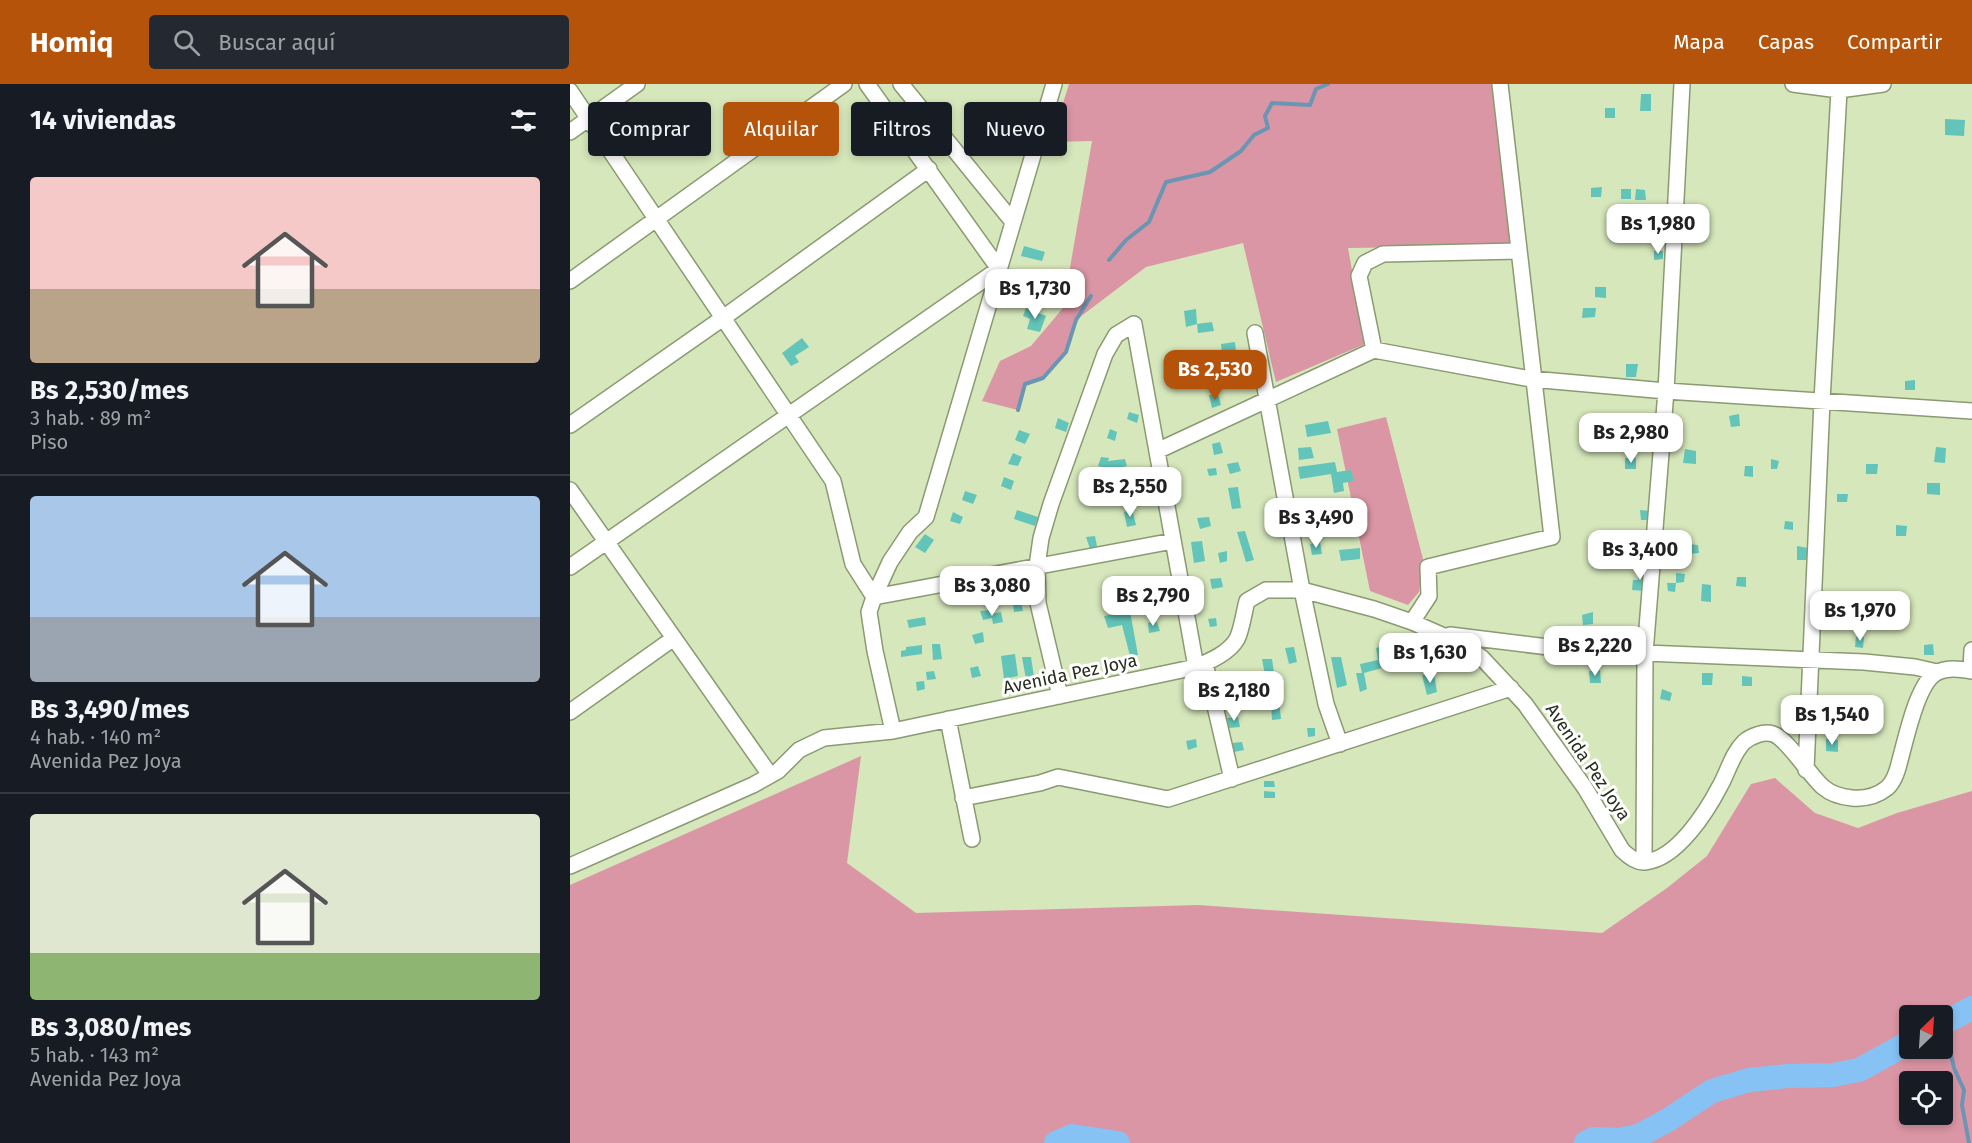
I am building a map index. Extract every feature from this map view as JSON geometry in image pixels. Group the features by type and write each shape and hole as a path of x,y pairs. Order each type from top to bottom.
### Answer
{"street":[{"path":"612,102 638,84"},
{"path":"570,281 844,84"},
{"path":"867,84 999,269"},
{"path":"901,84 1013,222"},
{"path":"893,731 875,651 869,612 873,597 890,562 910,532 926,517 1054,84"},
{"path":"1412,622 1429,596 1428,567 1552,537 1500,84"},
{"path":"1682,84 1666,391 1645,653 1644,862 1654,860 1671,850 1688,834 1706,812 1744,742 1760,733 1773,734 1784,742 1806,770 1825,789 1840,797 1873,796 1888,787 1897,771 1917,701 1928,680 1937,672"},
{"path":"1793,84 1839,90 1883,84"},
{"path":"1806,770 1821,401 1839,90"},
{"path":"570,91 588,119 570,132"},
{"path":"613,156 833,481 853,564 873,597"},
{"path":"570,425 929,169"},
{"path":"1374,351 1359,276 1365,263 1383,254 1519,251"},
{"path":"570,567 999,269"},
{"path":"1060,696 1038,603 1037,566 1041,538 1105,354 1116,335 1134,324 1173,541 1200,665 1232,779"},
{"path":"1255,333 1302,590 1326,704 1340,744"},
{"path":"1157,451 1374,351 1534,380 1972,411"},
{"path":"572,497 770,776"},
{"path":"873,597 1173,541"},
{"name":"Avenida Pez Joya","path":"570,866 711,805 770,776 799,750 824,738 893,731 1200,665 1217,658 1236,640 1247,601 1266,590 1302,590 1374,609 1440,633 1482,658 1525,704 1585,788 1622,850 1630,858 1644,862"},
{"path":"1440,633 1597,653 1864,662 1915,667 1937,672 1953,669 1971,670 1972,650"},
{"path":"570,712 674,638"},
{"path":"963,798 1040,783 1058,777 1168,800 1511,688"},
{"path":"948,719 972,839"}],"shaded area":[{"path":"1069,84 1492,84 1510,246 1348,248 1365,344 1276,382 1243,243 1146,267 1076,320 1066,352 1043,378 1025,384 1018,410 982,401 1000,361 1031,346 1063,308 1092,141 1067,142 1067,102 1063,102"},
{"path":"1386,417 1423,559 1419,592 1408,605 1370,591 1337,429"},
{"path":"861,756 847,863 916,913 1198,905 1602,933 1667,888 1707,856 1751,784 1775,778 1815,813 1858,828 1897,813 1972,791 1972,1143 570,1143 570,885"}],"building":[{"path":"1641,94 1651,94 1651,111 1640,111"},
{"path":"1605,108 1615,108 1615,118 1605,118"},
{"path":"1945,119 1965,120 1964,136 1945,135"},
{"path":"1602,187 1601,197 1591,197 1591,188"},
{"path":"1621,189 1631,189 1631,199 1621,199"},
{"path":"1636,189 1645,190 1646,200 1635,200"},
{"path":"1634,220 1643,221 1643,229 1634,229"},
{"path":"1024,246 1045,252 1042,261 1021,256"},
{"path":"1654,251 1663,251 1663,259 1654,260"},
{"path":"1020,280 1032,284 1028,292 1016,288"},
{"path":"1595,287 1606,287 1606,298 1595,297"},
{"path":"1026,308 1046,316 1040,332 1027,329 1030,319 1023,316"},
{"path":"1583,308 1596,308 1595,317 1582,318"},
{"path":"1196,309 1197,324 1186,327 1184,311"},
{"path":"1212,322 1214,331 1198,333 1197,324"},
{"path":"802,338 809,347 795,356 799,362 791,366 782,353"},
{"path":"1235,342 1236,352 1222,354 1221,344"},
{"path":"1201,354 1208,379 1194,382 1189,357"},
{"path":"1626,364 1638,364 1636,377 1626,377"},
{"path":"1915,380 1915,390 1905,390 1905,381"},
{"path":"1218,394 1221,405 1212,408 1209,395"},
{"path":"1129,412 1139,415 1137,423 1127,419"},
{"path":"1739,414 1740,426 1731,427 1729,416"},
{"path":"1058,418 1069,423 1066,432 1055,428"},
{"path":"1328,421 1331,433 1307,437 1305,425"},
{"path":"1110,429 1117,432 1115,441 1107,438"},
{"path":"1019,430 1030,434 1025,444 1015,440"},
{"path":"1220,442 1223,453 1214,455 1212,444"},
{"path":"1311,447 1314,458 1299,460 1298,448"},
{"path":"1936,447 1946,448 1945,463 1934,462"},
{"path":"1685,449 1696,451 1696,464 1683,463"},
{"path":"1013,453 1022,457 1018,466 1008,464"},
{"path":"1101,457 1109,458 1108,461 1125,459 1127,466 1105,471 1105,468 1098,466"},
{"path":"1625,458 1636,458 1636,469 1625,469"},
{"path":"1771,459 1779,461 1777,469 1771,469"},
{"path":"1238,462 1241,471 1230,474 1227,464"},
{"path":"1335,462 1337,472 1351,470 1354,481 1343,483 1344,491 1334,493 1331,474 1300,479 1298,467"},
{"path":"1866,464 1878,464 1877,474 1866,474"},
{"path":"1745,466 1753,466 1753,477 1744,476"},
{"path":"1216,468 1217,475 1209,476 1207,469"},
{"path":"1004,477 1014,481 1011,490 1001,486"},
{"path":"1927,483 1940,483 1940,495 1927,494"},
{"path":"1238,487 1241,508 1232,509 1228,488"},
{"path":"965,491 977,495 973,504 962,500"},
{"path":"1837,494 1848,494 1847,502 1837,502"},
{"path":"1356,498 1358,510 1343,511 1341,501"},
{"path":"1132,509 1136,525 1127,527 1124,512"},
{"path":"1017,510 1038,517 1035,526 1014,519"},
{"path":"1640,510 1650,511 1650,520 1641,520"},
{"path":"953,512 963,517 960,524 950,521"},
{"path":"1209,517 1211,526 1200,529 1197,518"},
{"path":"1333,519 1335,532 1316,534 1314,523"},
{"path":"1785,521 1793,522 1793,530 1784,529"},
{"path":"1896,525 1907,526 1906,536 1896,536"},
{"path":"1245,531 1254,560 1246,562 1237,532"},
{"path":"925,534 934,540 925,553 915,547"},
{"path":"1095,536 1097,546 1090,549 1086,537"},
{"path":"1202,541 1205,561 1194,563 1191,542"},
{"path":"1625,541 1636,541 1636,551 1625,551"},
{"path":"1320,542 1322,554 1312,555 1310,544"},
{"path":"1689,544 1698,545 1699,553 1688,554"},
{"path":"1797,546 1808,548 1807,560 1797,560"},
{"path":"1360,548 1360,559 1341,561 1339,550"},
{"path":"1227,551 1227,561 1220,563 1218,553"},
{"path":"1638,571 1648,571 1644,591 1632,590 1633,580 1638,580"},
{"path":"1676,573 1685,574 1684,582 1676,583"},
{"path":"1737,577 1746,577 1746,587 1736,586"},
{"path":"1221,578 1223,587 1212,589 1210,579"},
{"path":"1667,583 1676,583 1675,592 1668,591"},
{"path":"1702,584 1711,585 1711,602 1701,601"},
{"path":"1126,591 1128,600 1119,601 1118,593"},
{"path":"1161,596 1164,613 1156,615 1152,598"},
{"path":"1021,602 1023,611 1014,612 1013,603"},
{"path":"990,610 991,614 1001,612 1003,622 993,624 992,618 983,620 980,611"},
{"path":"1130,611 1138,655 1130,656 1122,625 1108,628 1104,616"},
{"path":"1593,612 1593,624 1583,625 1582,615"},
{"path":"925,617 926,625 909,628 907,620"},
{"path":"1216,618 1217,626 1210,627 1208,619"},
{"path":"1157,622 1160,631 1149,633 1148,623"},
{"path":"983,632 984,642 975,644 972,635"},
{"path":"1856,637 1864,637 1863,648 1855,647"},
{"path":"932,644 940,644 942,659 933,660"},
{"path":"1933,644 1934,655 1924,655 1924,645"},
{"path":"922,645 922,654 901,657 901,651 906,650 906,647"},
{"path":"1384,646 1389,666 1364,673 1367,689 1360,692 1356,673 1362,673 1360,664 1378,660 1376,648"},
{"path":"1294,647 1297,662 1289,664 1285,648"},
{"path":"1015,654 1018,676 1004,679 1001,656"},
{"path":"1022,657 1031,657 1035,683 1027,685"},
{"path":"1331,657 1341,657 1347,685 1337,688"},
{"path":"1262,659 1272,659 1275,679 1266,680"},
{"path":"978,666 981,676 972,678 970,668"},
{"path":"1600,670 1601,683 1590,683 1589,671"},
{"path":"934,671 936,679 927,680 926,672"},
{"path":"1434,673 1437,692 1427,695 1422,675"},
{"path":"1702,673 1713,673 1712,685 1702,685"},
{"path":"1742,676 1752,677 1752,686 1742,686"},
{"path":"1245,680 1246,691 1239,691 1237,682"},
{"path":"924,681 925,689 917,691 916,682"},
{"path":"1662,689 1672,693 1670,701 1660,699"},
{"path":"1255,690 1257,698 1248,699 1246,691"},
{"path":"1279,701 1281,719 1272,720 1271,703"},
{"path":"1238,717 1240,727 1229,728 1227,718"},
{"path":"1307,728 1315,728 1315,736 1308,737"},
{"path":"1196,739 1197,747 1188,750 1186,741"},
{"path":"1826,739 1838,740 1838,752 1826,751"},
{"path":"1242,742 1244,750 1234,752 1232,743"},
{"path":"1264,781 1274,781 1275,787 1264,787"},
{"path":"1264,791 1275,792 1275,798 1264,798"}],"waterway":[{"path":"1109,260 1126,240 1149,222 1166,182 1210,172 1241,151 1254,135 1268,128 1265,116 1272,103 1310,105 1316,89 1328,84"},
{"path":"1018,410 1025,384 1043,378 1066,352 1076,320 1091,296"},
{"path":"1953,1018 1972,1008"},
{"path":"1586,1143 1593,1139 1618,1140 1638,1136 1668,1120 1712,1091 1749,1080 1833,1075 1859,1070 1899,1048"},
{"path":"1952,1059 1964,1090 1962,1105 1969,1143"},
{"path":"1056,1143 1072,1136 1118,1143"}]}
